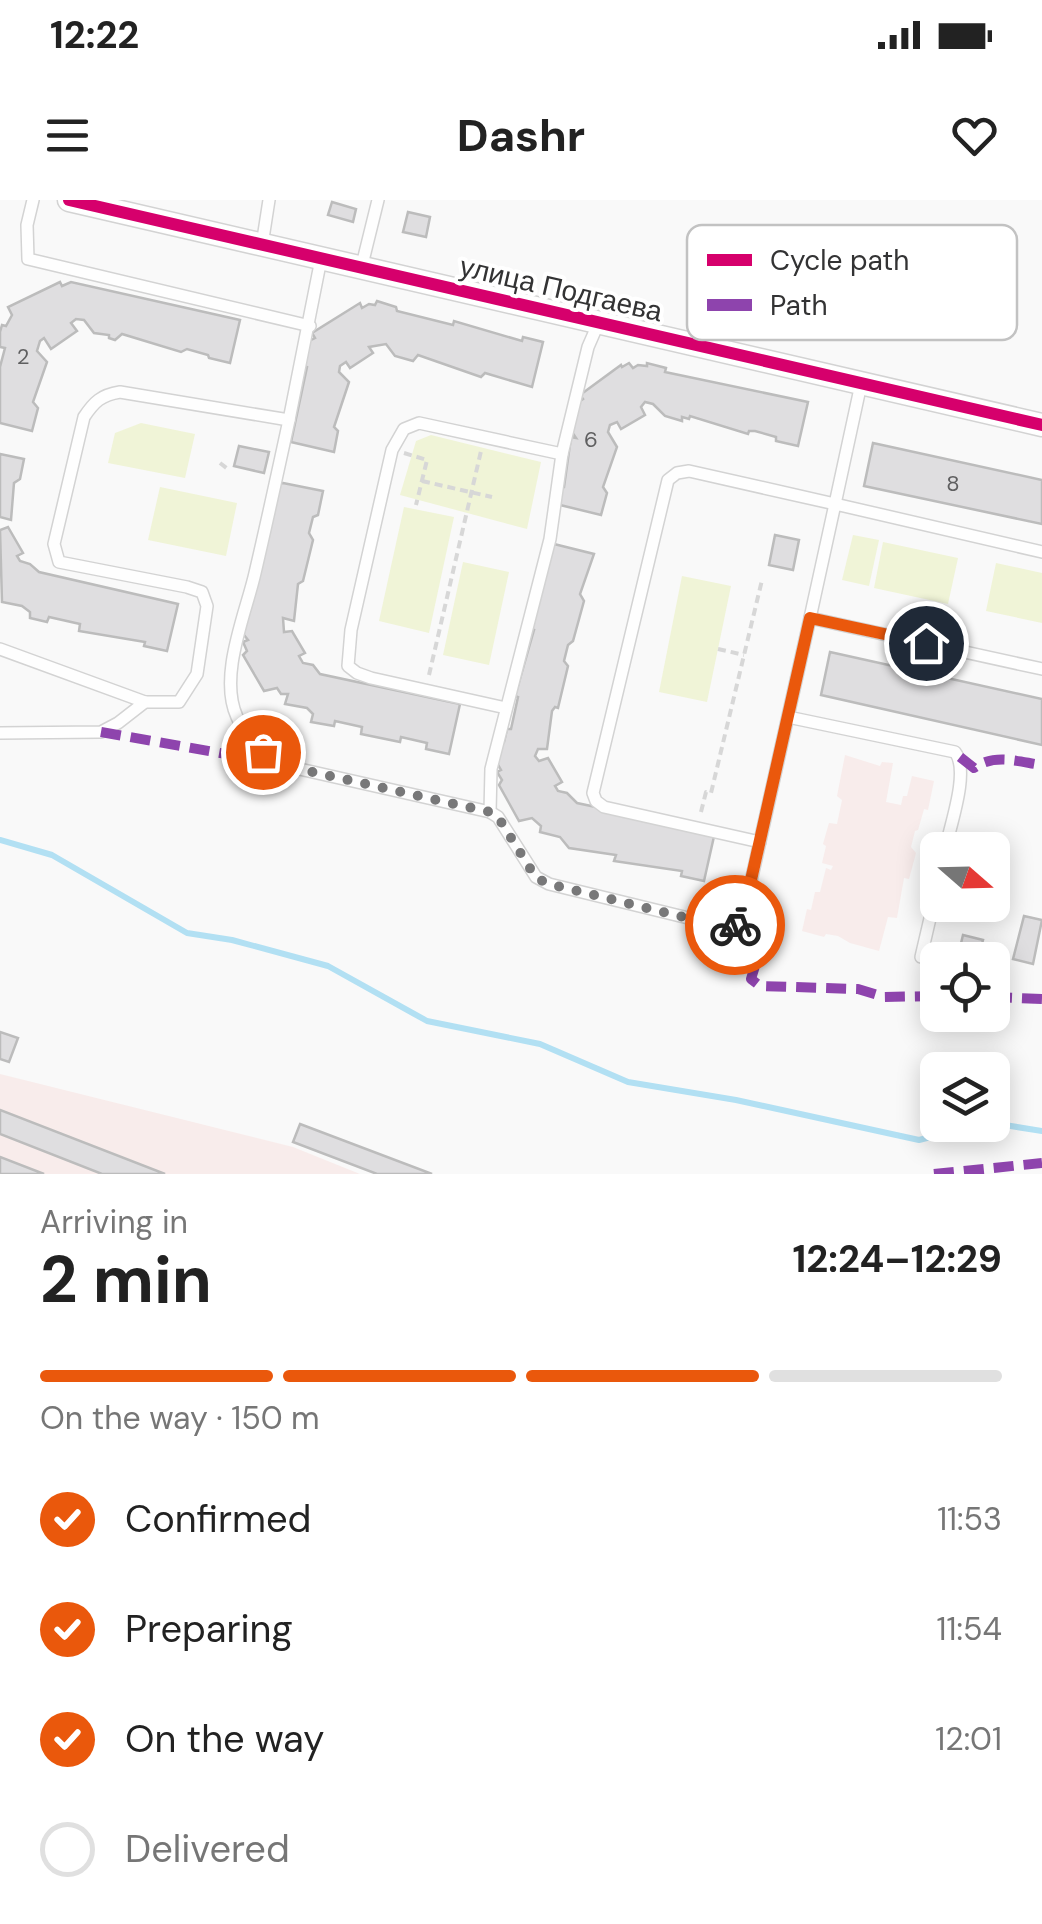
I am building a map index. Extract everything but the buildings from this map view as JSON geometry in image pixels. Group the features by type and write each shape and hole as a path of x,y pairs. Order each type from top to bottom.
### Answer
{"street":[{"name":"улица Подгаева","path":"69,200 1042,425"}],"lane":[{"path":"33,200 27,225 28,259 310,326"},
{"path":"262,246 269,200"},
{"path":"362,268 378,200"},
{"path":"321,259 310,326 254,577 236,634 232,692 236,716 263,752 286,766 490,812 498,817 536,878 549,884 716,925 735,925 744,911 861,384"},
{"path":"490,812 491,769 550,539 562,454 588,347 598,324"},
{"path":"0,648 145,702 179,702 197,674 207,606 202,592 59,562 54,544 84,417 95,401 120,392 289,420"},
{"path":"506,708 357,673 348,666 351,630 394,441 404,429 419,423 562,454"},
{"path":"760,842 604,807 593,793 668,480 677,472 689,471 1042,552"},
{"path":"810,618 1042,668"},
{"path":"0,734 100,732 145,702"},
{"path":"788,717 955,752 960,757 961,774 949,832"}],"path":[{"path":"425,690 484,436"},
{"path":"392,450 427,460 416,505"},
{"path":"220,463 229,470"},
{"path":"422,480 492,498"},
{"path":"696,828 706,792 712,793 762,580"},
{"path":"718,649 744,655"}],"shaded area":[{"path":"845,755 880,766 882,762 893,763 886,802 901,805 912,776 934,781 928,810 924,809 915,831 911,847 916,853 909,879 904,878 897,918 888,917 879,951 838,936 802,931 807,909 811,910 815,892 820,892 826,868 831,870 833,866 822,863 826,846 823,844 829,823 837,824 842,800 837,796"},
{"path":"0,1074 293,1147 360,1174 0,1174"}],"green space":[{"path":"141,423 195,434 185,478 108,463 115,433"},
{"path":"431,435 541,462 527,529 400,495 416,441"},
{"path":"160,487 237,503 226,556 148,540"},
{"path":"404,507 454,517 429,633 379,621"},
{"path":"853,535 879,540 869,586 842,580"},
{"path":"883,542 958,558 948,604 874,588"},
{"path":"463,562 509,572 489,665 443,655"},
{"path":"996,563 1042,573 1042,623 986,611"},
{"path":"682,576 731,586 707,702 659,692"}],"waterway":[{"path":"0,840 52,855 187,933 232,940 328,966 427,1021 540,1044 628,1082 736,1100 920,1140"},
{"path":"1010,1126 1042,1131"}],"marked path":[{"path":"101,732 226,754 253,740"},
{"path":"960,757 974,768 999,760 1042,765"},
{"path":"745,908 755,966 751,979 760,986 858,989 884,997 920,996"},
{"path":"1010,998 1042,999"},
{"path":"934,1174 1042,1163"}],"cycle path":[{"path":"69,200 1042,425"}],"way so far":[{"path":"263,752 286,766 490,812 498,817 536,878 549,884 716,925 735,925"}],"route":[{"path":"735,925 744,911 810,618 926,643"}]}
